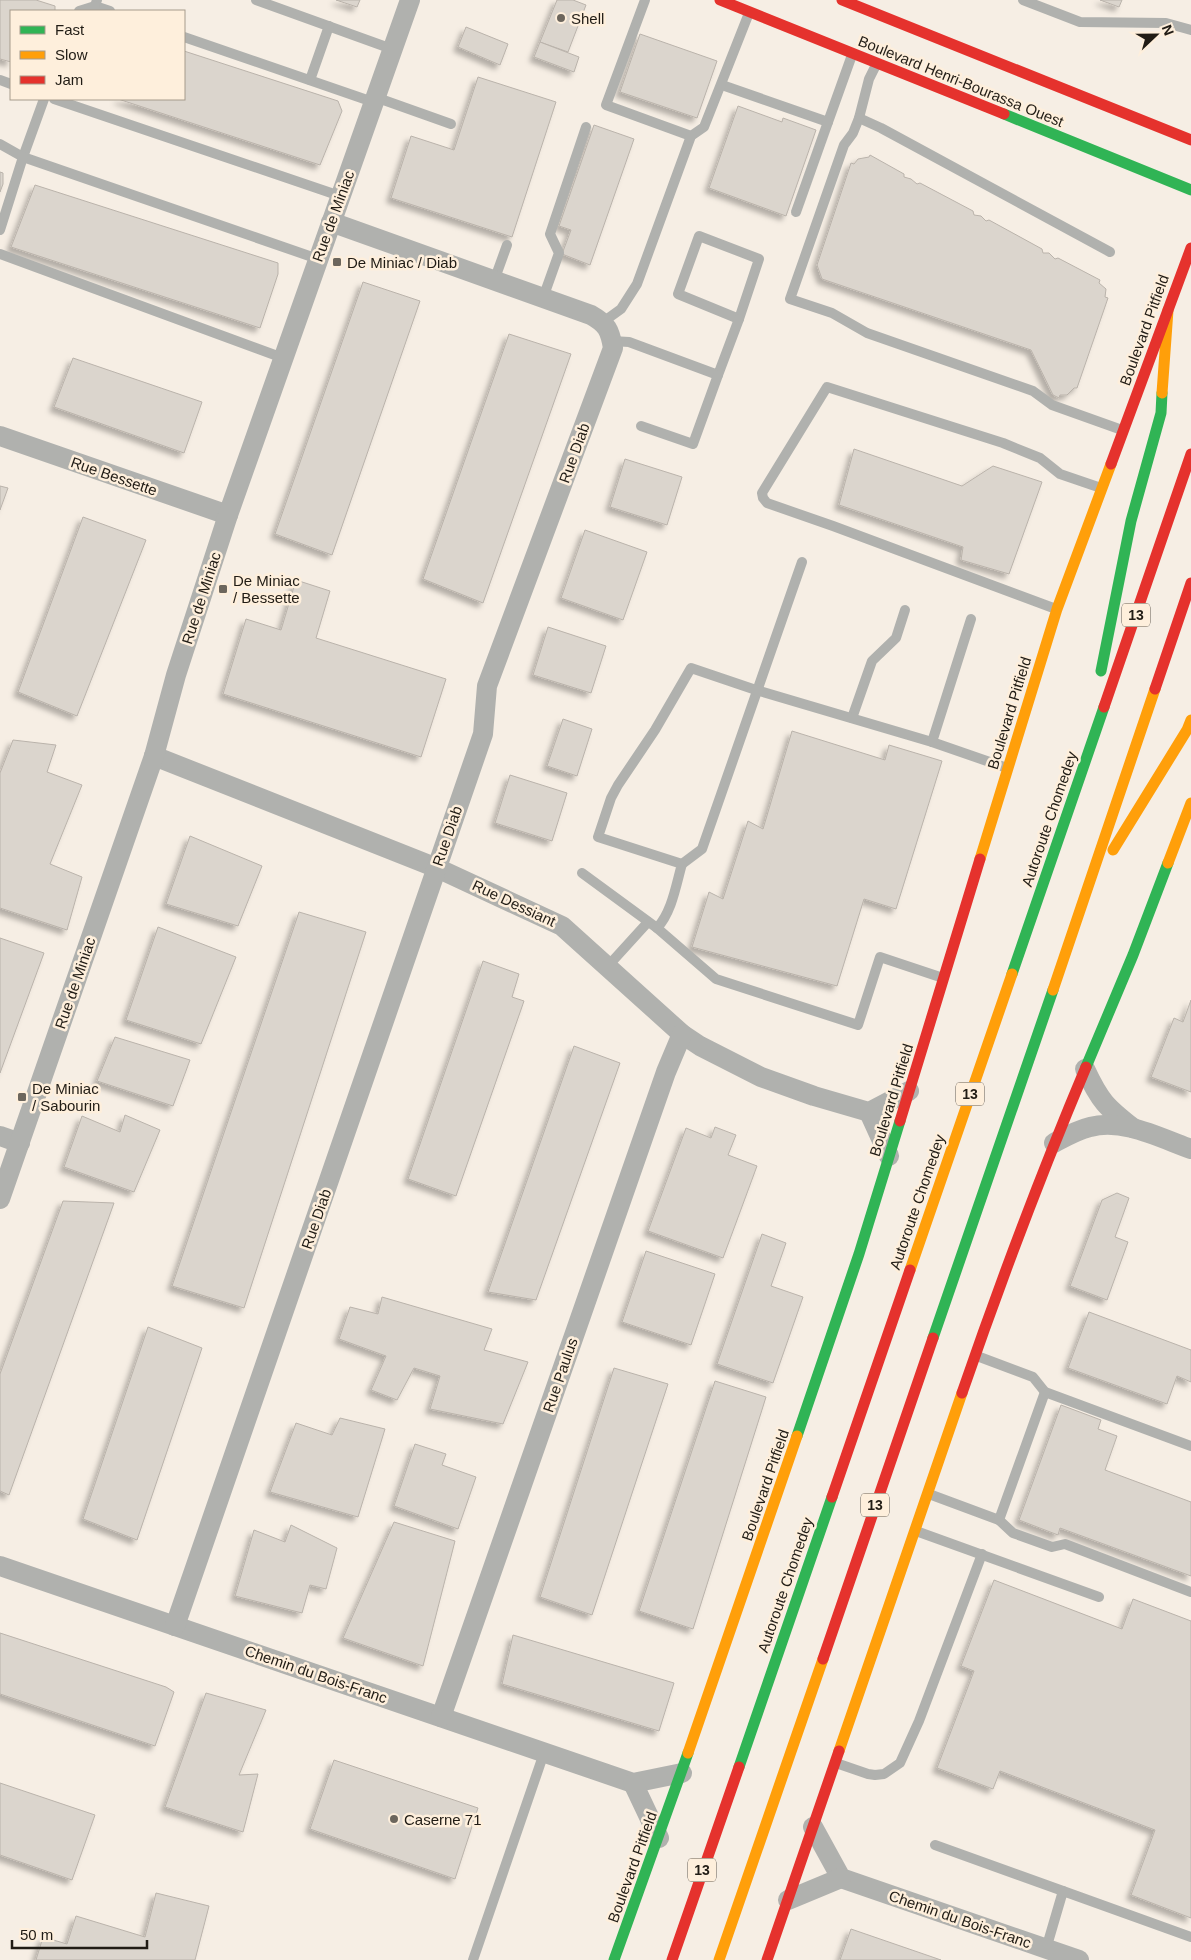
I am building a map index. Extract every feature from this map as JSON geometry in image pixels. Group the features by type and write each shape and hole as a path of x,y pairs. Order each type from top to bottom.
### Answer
{"main road":[{"name":"Boulevard Henri-Bourassa Ouest","path":"720,0 1191,190"},
{"name":"Boulevard Henri-Bourassa Ouest","path":"842,0 870,5 1187,139"},
{"name":"Boulevard Pitfield","path":"614,1960 682,1773 822,1365 909,1092 1057,609 1191,248"},
{"path":"1080,776 1131,521 1162,413 1168,310"},
{"name":"Autoroute Chomedey","path":"672,1960 1191,454"},
{"name":"13","path":"719,1960 1191,583"},
{"path":"1087,891 1187,730 1191,720"},
{"path":"768,1960 983,1331 1054,1142 1147,920 1191,803"}],"street":[{"name":"Rue de Miniac","path":"0,1199 154,756 176,675 228,515 410,0"},
{"path":"331,222 591,315 604,322 611,334 612,341"},
{"name":"Rue Diab","path":"175,1626 483,734 487,686 613,348 612,341"},
{"name":"Rue Bessette","path":"0,436 228,515"},
{"name":"Rue Dessiant","path":"154,756 436,868 562,926 682,1034 719,1057 761,1077 814,1096 869,1112"},
{"name":"Rue Paulus","path":"441,1717 663,1081 682,1034"},
{"path":"1085,1069 1100,1099 1133,1128"},
{"path":"889,1156 869,1112 909,1092"},
{"path":"1054,1142 1090,1126 1104,1125 1133,1128 1191,1149"},
{"path":"0,1136 20,1143"},
{"name":"Chemin du Bois-Franc","path":"0,1566 633,1783"},
{"path":"659,1838 633,1783 682,1773"},
{"path":"788,1900 841,1878 813,1827"},
{"name":"Chemin du Bois-Franc","path":"841,1878 1079,1960"}],"lane":[{"path":"256,0 392,48"},
{"path":"645,0 606,105 691,136"},
{"path":"1023,0 1080,22 1166,23 1191,30"},
{"path":"81,10 96,3 108,10"},
{"path":"604,322 621,309 636,284 691,136 704,127 750,12"},
{"path":"310,80 329,26"},
{"path":"185,37 310,80 451,124"},
{"path":"796,212 852,54"},
{"path":"876,64 869,79 859,118 844,145 790,299 832,313 867,333 1033,391 1052,405 1124,431"},
{"path":"722,85 828,122"},
{"path":"0,230 44,100"},
{"path":"57,100 340,196"},
{"path":"859,118 1110,252"},
{"path":"543,298 559,253 550,234 586,127"},
{"path":"0,144 23,157 318,259"},
{"path":"640,426 693,444 739,319 759,259 699,236 678,294 739,319"},
{"path":"494,281 506,245"},
{"path":"0,254 283,358"},
{"path":"612,341 629,342 718,375"},
{"path":"1057,609 767,503 762,493 827,386 1003,443 1040,458 1060,474 1102,489"},
{"path":"657,928 666,917 682,864 702,849 802,562"},
{"path":"852,718 872,661 896,638 905,610"},
{"path":"932,742 971,619"},
{"path":"682,864 598,837 611,798 618,785 655,730 691,668 756,690 932,742 1008,768"},
{"path":"582,873 657,928 708,973 722,982 858,1025 880,956 944,978"},
{"path":"608,966 648,922"},
{"path":"976,1355 1033,1378 1045,1392 1191,1446"},
{"path":"999,1520 1045,1392"},
{"path":"928,1494 999,1520 1013,1533 1052,1547 1065,1544 1191,1592"},
{"path":"915,1531 1099,1598"},
{"path":"835,1762 875,1775 884,1774 900,1762 922,1712 982,1554"},
{"path":"473,1960 544,1753"},
{"path":"935,1846 1191,1937"},
{"path":"1046,1949 1063,1891"}],"building":[{"path":"0,0 36,0 55,6 55,10 10,10 10,62 0,59"},
{"path":"336,0 360,0 357,7"},
{"path":"557,0 573,0 586,5 568,52 540,42"},
{"path":"1100,0 1122,0 1119,7"},
{"path":"466,27 508,44 500,65 458,47"},
{"path":"640,34 717,61 697,118 620,92"},
{"path":"540,42 579,57 574,72 534,57"},
{"path":"185,51 338,101 342,111 320,165 121,100 185,100"},
{"path":"478,77 556,102 512,237 391,198 411,136 454,150"},
{"path":"738,106 782,122 783,118 816,130 786,216 709,188"},
{"path":"594,125 634,139 590,265 562,254 571,230 559,226"},
{"path":"870,155 904,174 904,177 911,179 917,184 920,183 973,211 974,215 981,216 986,221 989,220 1042,249 1043,253 1049,253 1055,259 1058,258 1100,280 1099,283 1106,289 1105,297 1108,298 1077,388 1074,388 1067,395 1060,395 1059,398 1053,395 1031,350 822,279 817,265 851,163 854,164 858,159 869,157"},
{"path":"0,172 3,173 3,184 0,192"},
{"path":"35,185 278,263 278,274 260,328 11,247"},
{"path":"363,282 420,301 332,555 275,534"},
{"path":"509,334 571,354 483,603 423,579"},
{"path":"73,358 202,402 184,453 54,407"},
{"path":"854,449 962,486 993,466 1042,482 1009,574 961,560 963,547 839,505"},
{"path":"625,459 682,477 667,525 610,507"},
{"path":"0,486 8,488 0,510"},
{"path":"83,517 146,540 77,716 18,692"},
{"path":"585,530 647,552 623,620 561,598"},
{"path":"296,580 330,591 316,638 446,679 421,757 223,694 246,619 281,630"},
{"path":"548,627 606,646 591,693 533,675"},
{"path":"563,719 592,729 577,776 547,766"},
{"path":"792,731 885,760 889,745 942,761 896,909 864,899 837,986 692,947 709,892 723,899 748,821 763,829"},
{"path":"13,740 56,745 47,772 82,785 50,864 82,877 67,930 0,908 0,773"},
{"path":"510,775 567,793 552,841 495,823"},
{"path":"190,836 262,866 238,926 166,904"},
{"path":"299,912 366,932 244,1308 172,1286"},
{"path":"158,927 236,957 201,1044 126,1020"},
{"path":"0,938 44,953 0,1073"},
{"path":"483,961 519,974 512,997 524,1001 456,1196 408,1179"},
{"path":"1191,1000 1191,1092 1151,1077 1174,1018 1183,1022"},
{"path":"115,1037 190,1060 173,1106 97,1081"},
{"path":"574,1046 620,1063 536,1300 488,1292"},
{"path":"125,1115 160,1130 134,1192 64,1167 82,1116 120,1132"},
{"path":"715,1127 736,1135 728,1155 757,1166 723,1258 648,1231 686,1128 711,1138"},
{"path":"1117,1193 1129,1198 1115,1237 1128,1242 1107,1300 1070,1286 1102,1200"},
{"path":"63,1201 114,1203 9,1495 0,1491 0,1374"},
{"path":"762,1234 786,1243 771,1286 803,1297 773,1383 717,1364"},
{"path":"646,1251 715,1274 691,1345 622,1322"},
{"path":"382,1297 492,1329 484,1350 528,1362 503,1424 430,1409 440,1376 414,1368 397,1400 371,1390 386,1356 339,1339 350,1307 378,1314"},
{"path":"1089,1312 1191,1350 1191,1382 1177,1376 1167,1404 1068,1368"},
{"path":"148,1327 202,1348 137,1540 83,1519"},
{"path":"614,1368 668,1384 592,1615 540,1597"},
{"path":"715,1381 766,1397 693,1629 639,1611"},
{"path":"1061,1405 1101,1420 1098,1429 1117,1436 1105,1470 1191,1502 1191,1576 1060,1528 1058,1535 1019,1520"},
{"path":"340,1418 385,1429 358,1517 270,1492 296,1423 332,1435"},
{"path":"415,1444 446,1454 442,1465 476,1477 458,1529 394,1506"},
{"path":"394,1522 455,1541 423,1666 343,1638"},
{"path":"291,1525 337,1548 326,1589 310,1585 302,1613 235,1596 254,1530 285,1542"},
{"path":"994,1580 1122,1629 1133,1599 1191,1621 1191,1918 1131,1895 1155,1830 1000,1771 993,1789 937,1768 974,1671 961,1666"},
{"path":"0,1633 166,1687 174,1692 155,1746 0,1694"},
{"path":"513,1635 674,1683 659,1731 502,1684"},
{"path":"206,1693 266,1710 239,1775 258,1774 243,1832 165,1807"},
{"name":"Caserne 71","path":"334,1760 478,1808 455,1879 310,1829"},
{"path":"0,1783 95,1815 72,1880 0,1855"},
{"path":"156,1893 209,1906 195,1960 36,1960 43,1937 67,1944 76,1916 145,1937"},
{"path":"851,1929 941,1960 840,1960"}],"traffic: fast":[{"path":"1004,114 1191,190"},
{"path":"1101,671 1131,521 1161,413 1162,393"},
{"path":"1012,974 1104,707"},
{"path":"1086,1067 1133,955 1168,863"},
{"path":"933,1338 1053,990"},
{"path":"797,1436 859,1254 900,1121"},
{"path":"739,1767 832,1497"},
{"path":"614,1960 688,1753"}],"traffic: slow":[{"path":"1162,393 1168,310"},
{"path":"980,859 1057,609 1111,464"},
{"path":"1053,990 1155,689"},
{"path":"1113,850 1187,730 1191,720"},
{"path":"1168,863 1191,803"},
{"path":"910,1270 1012,974"},
{"path":"839,1751 962,1393"},
{"path":"688,1753 797,1436"},
{"path":"719,1960 823,1659"}],"traffic: jam":[{"path":"720,0 1004,114"},
{"path":"842,0 1191,140"},
{"path":"1111,464 1191,248"},
{"path":"1104,707 1191,454"},
{"path":"1155,689 1191,583"},
{"path":"900,1121 980,859"},
{"path":"962,1393 1021,1229 1086,1067"},
{"path":"832,1497 910,1270"},
{"path":"823,1659 933,1338"},
{"path":"767,1960 839,1751"},
{"path":"672,1960 739,1767"}],"place":[{"name":"Shell","path":"561,18"},
{"name":"De Miniac / Diab","path":"337,262"},
{"name":"De Miniac / Bessette","path":"223,589"},
{"name":"De Miniac / Sabourin","path":"22,1097"},
{"name":"Caserne 71","path":"394,1819"}]}
